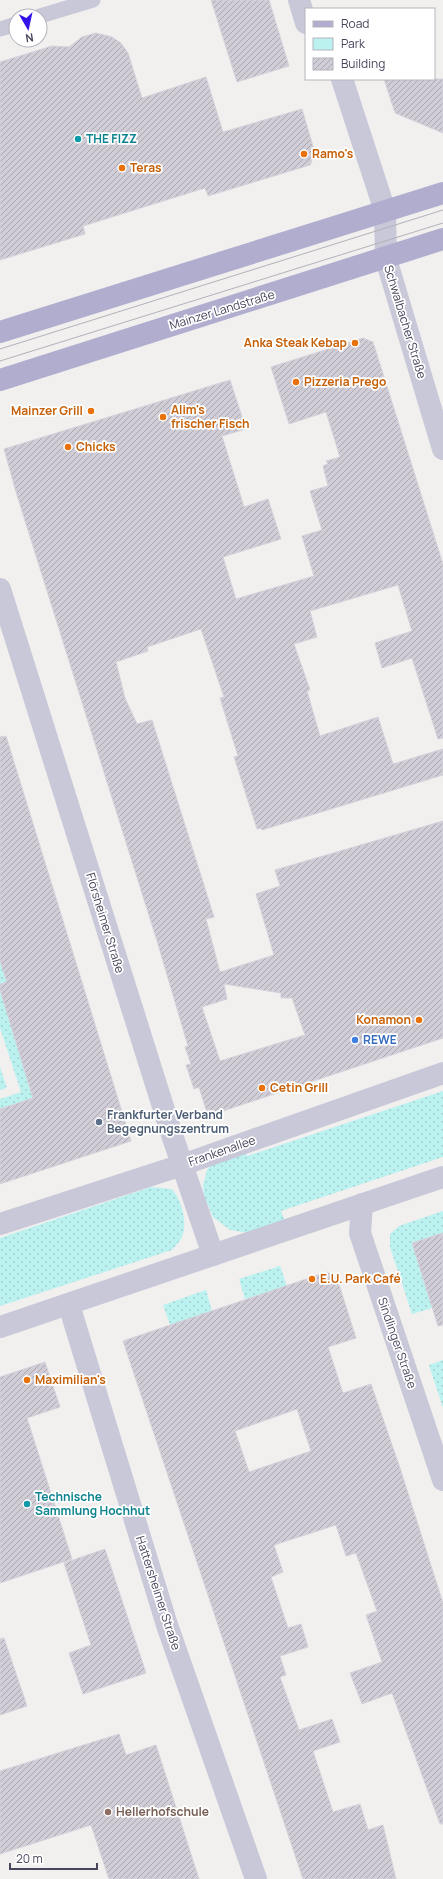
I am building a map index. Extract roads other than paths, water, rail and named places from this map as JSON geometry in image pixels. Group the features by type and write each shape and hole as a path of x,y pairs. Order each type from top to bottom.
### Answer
{"main road":[{"path":"0,332 443,193"},
{"name":"Mainzer Landstraße","path":"0,380 443,239"}],"street":[{"path":"299,0 305,20"},
{"name":"Schwalbacher Straße","path":"342,80 385,211 386,258 443,449"},
{"name":"Flörsheimer Straße","path":"0,590 182,1165 213,1256"},
{"name":"Frankenallee","path":"0,1224 182,1165 443,1074"},
{"path":"0,1327 69,1305 443,1177"},
{"name":"Sindlinger Straße","path":"362,1204 360,1233 443,1480"},
{"name":"Hattersheimer Straße","path":"69,1305 167,1625 256,1879"}],"lane":[{"path":"48,14 93,0"}],"tram line":[{"path":"0,349 443,210"},
{"path":"0,361 443,223"}],"place":[{"name":"THE FIZZ","path":"78,139"},
{"name":"Ramo's","path":"304,154"},
{"name":"Teras","path":"122,168"},
{"name":"Anka Steak Kebap","path":"355,343"},
{"name":"Pizzeria Prego","path":"296,382"},
{"name":"Mainzer Grill","path":"91,411"},
{"name":"Alim's frischer Fisch","path":"163,417"},
{"name":"Chicks","path":"68,447"},
{"name":"Konamon","path":"419,1020"},
{"name":"REWE","path":"355,1040"},
{"name":"Cetin Grill","path":"262,1088"},
{"name":"Frankfurter Verband Begegnungszentrum","path":"99,1122"},
{"name":"E.U. Park Café","path":"312,1279"},
{"name":"Maximilian's","path":"27,1380"},
{"name":"Technische Sammlung Hochhut","path":"27,1504"},
{"name":"Hellerhofschule","path":"108,1812"}]}
